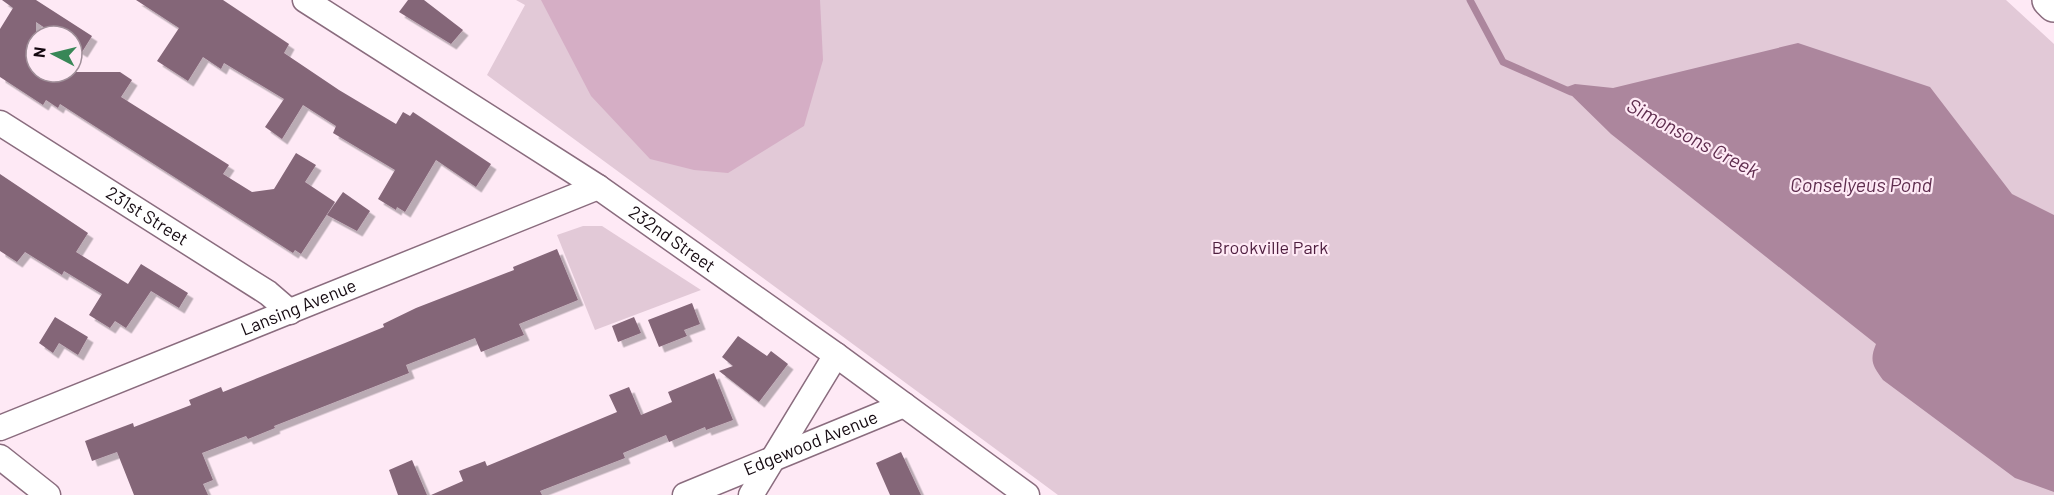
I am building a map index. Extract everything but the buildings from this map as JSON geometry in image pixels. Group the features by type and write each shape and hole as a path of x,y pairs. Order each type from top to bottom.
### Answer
{"street":[{"name":"232nd Street","path":"305,0 598,187 836,355 1028,495"},
{"path":"2049,0 2054,5"},
{"name":"231st Street","path":"0,123 267,293 290,312"},
{"name":"Lansing Avenue","path":"0,428 598,187"},
{"path":"751,495 776,458 836,355"},
{"name":"Edgewood Avenue","path":"685,495 904,405"},
{"path":"0,458 48,495"}],"green space":[{"name":"Brookville Park","path":"516,0 2006,0 2054,44 2054,495 1058,495 487,75 525,5"},
{"path":"583,226 602,226 701,290 595,330 557,235"}],"shaded area":[{"path":"541,0 820,0 823,60 804,126 728,173 694,170 650,159 591,96"}],"water":[{"name":"Conselyeus Pond","path":"1798,43 1930,87 2012,194 2054,215 2054,492 2015,478 1883,380 1873,363 1876,344 1611,134 1564,88 1575,84 1613,88"}],"waterway":[{"name":"Simonsons Creek","path":"1470,0 1503,62 1571,92"}]}
